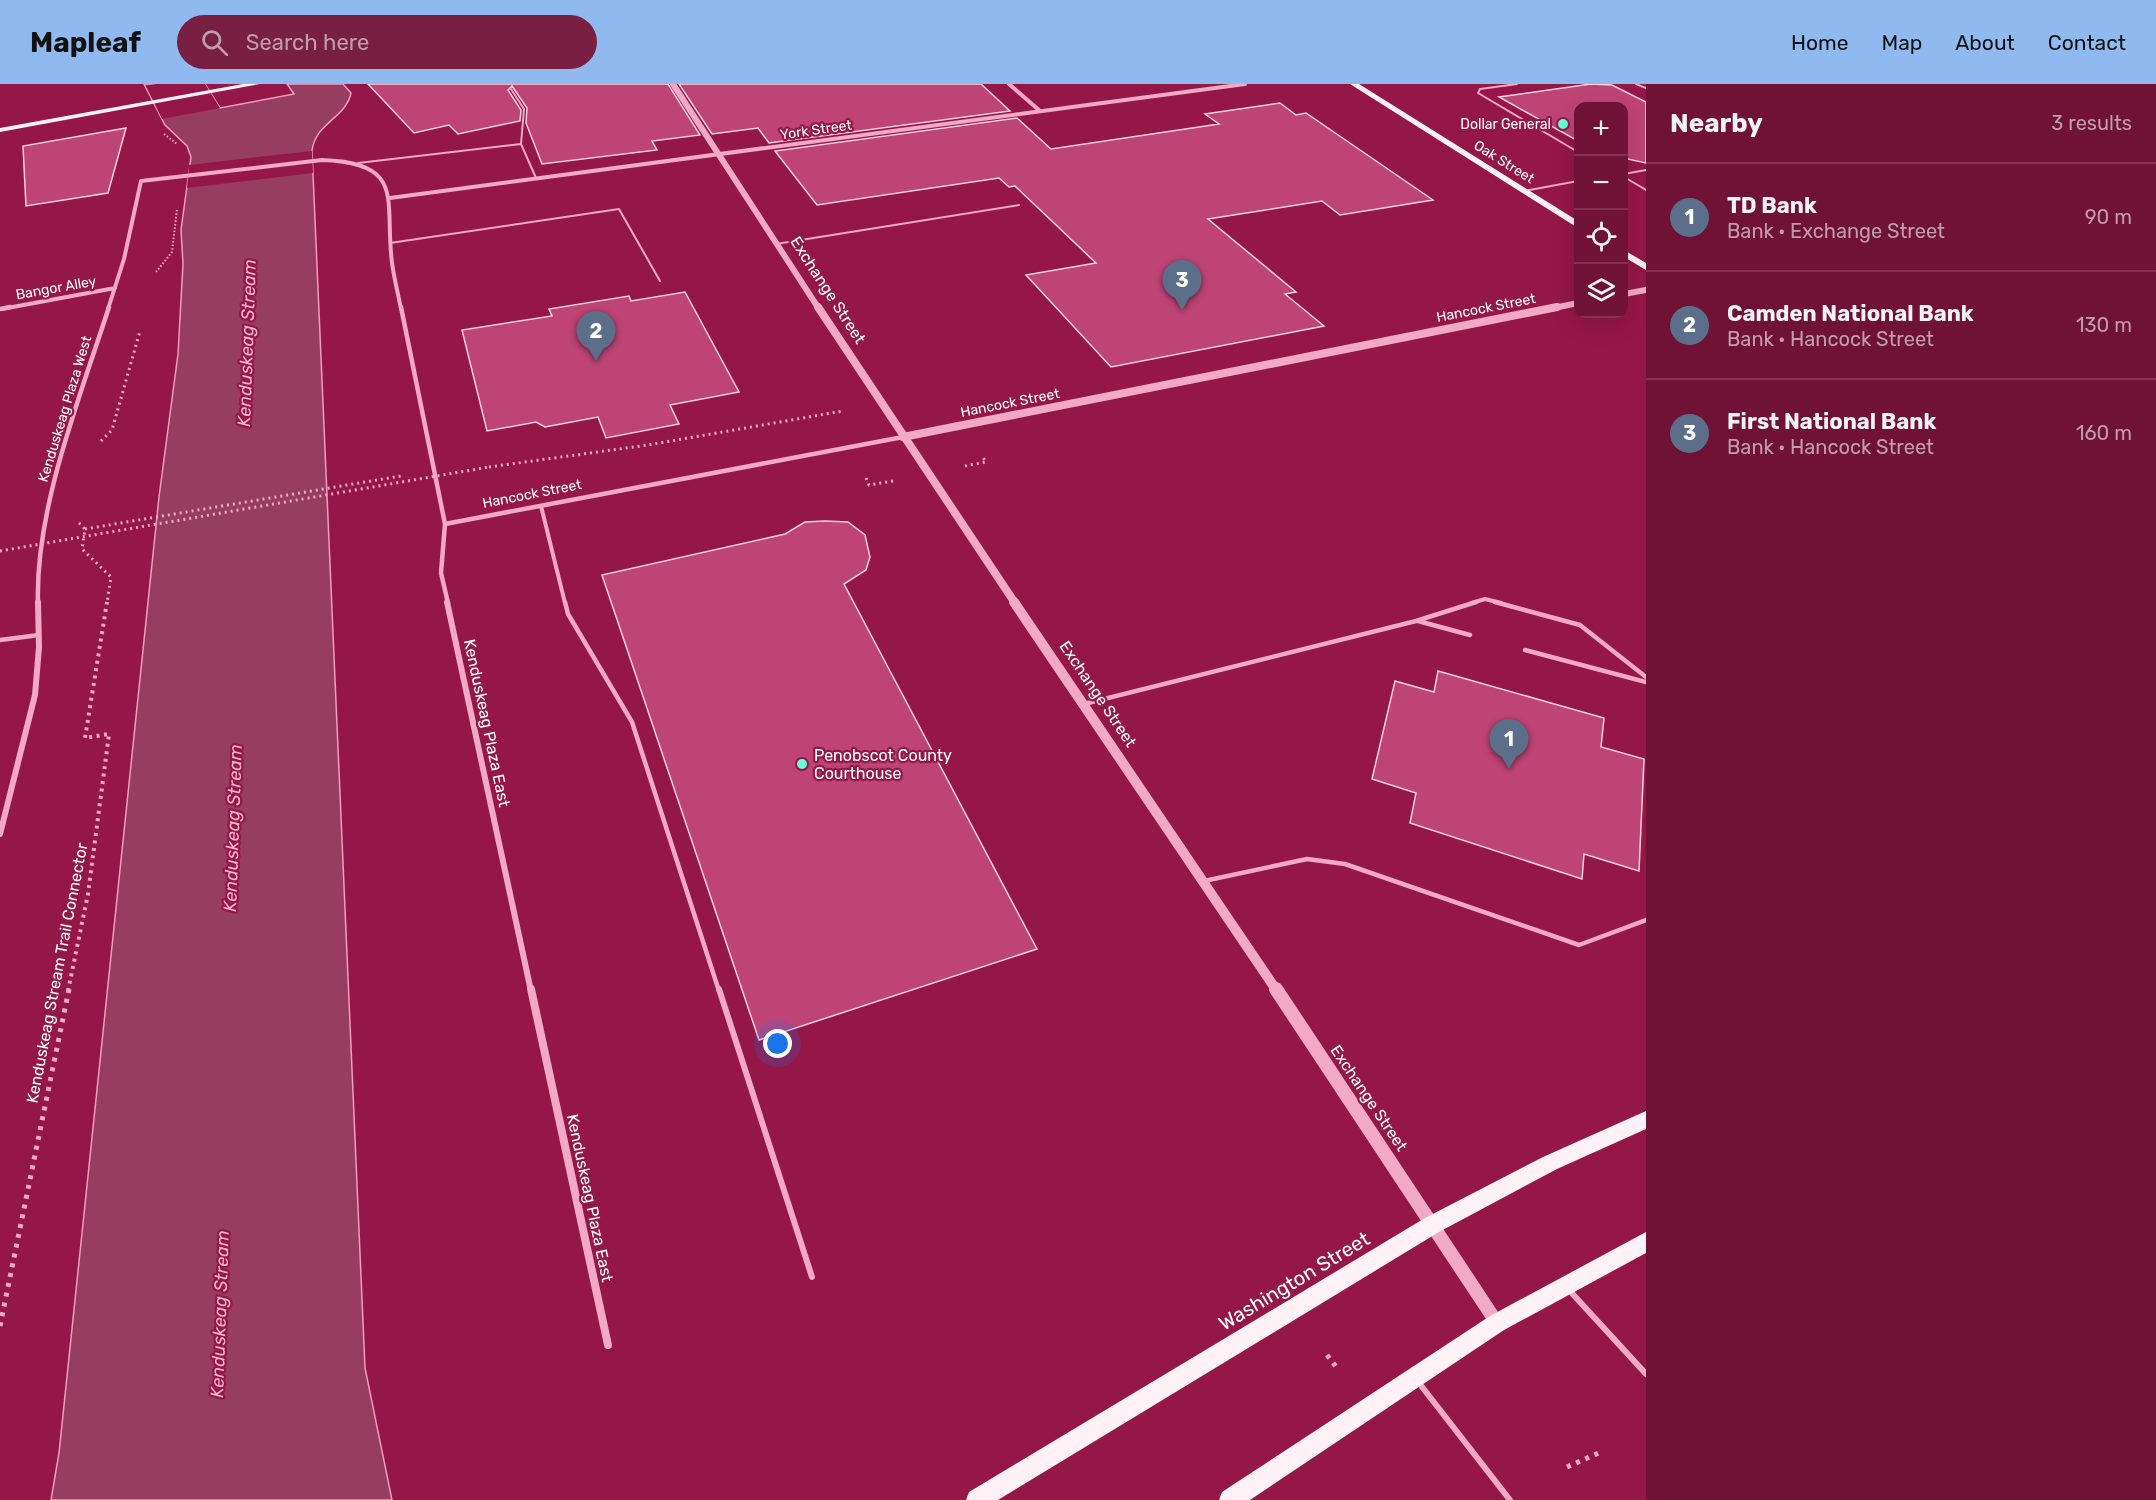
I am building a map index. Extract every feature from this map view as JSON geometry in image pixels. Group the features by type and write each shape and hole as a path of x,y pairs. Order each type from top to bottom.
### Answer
{"main road":[{"path":"0,130 256,84"},
{"name":"Oak Street","path":"1354,84 1574,222"},
{"path":"1628,256 1646,267"},
{"name":"Washington Street","path":"977,1500 1432,1225 1550,1163 1646,1120"},
{"path":"1230,1500 1497,1323 1646,1242"}],"street":[{"name":"Exchange Street","path":"673,84 716,154 903,438 1204,881 1497,1323"},
{"path":"1009,84 1040,111"},
{"name":"York Street","path":"390,198 1245,84"},
{"name":"Kenduskeag Plaza West","path":"0,834 30,723 39,668 39,556 58,465 115,288 141,181 313,161 358,163"},
{"path":"358,163 381,178 390,198"},
{"name":"Kenduskeag Plaza East","path":"390,198 392,262 445,524 441,573 608,1345"},
{"name":"Bangor Alley","path":"0,309 115,288"},
{"path":"1628,293 1646,290"},
{"name":"Hancock Street","path":"445,524 903,438 1574,304"}],"lane":[{"path":"1517,84 1480,89 1478,93 1574,150"},
{"path":"1636,84 1646,88"},
{"path":"511,89 524,109 521,144 536,178"},
{"path":"358,163 521,144"},
{"path":"1628,174 1646,170"},
{"path":"1628,178 1646,190"},
{"path":"1524,191 1574,182"},
{"path":"776,244 1019,205"},
{"path":"390,243 619,208 660,281"},
{"path":"541,506 568,614 632,722 812,1277"},
{"path":"1082,704 1416,621 1485,599 1580,625 1646,677"},
{"path":"1416,621 1470,635"},
{"path":"0,640 39,635"},
{"path":"1525,650 1646,682"},
{"path":"1204,881 1307,859 1345,864 1579,945 1646,920"},
{"path":"1565,1286 1646,1374"},
{"path":"1415,1378 1510,1500"}],"path":[{"path":"153,283 156,272 168,264 173,256 177,209"},
{"path":"98,445 112,430 140,328"},
{"path":"0,551 489,467 648,445 830,413"},
{"path":"76,518 85,529 434,470"},
{"name":"Kenduskeag Stream Trail Connector","path":"0,1326 88,894 109,734 86,738 111,577 82,549 85,529"},
{"path":"1328,1355 1337,1368"},
{"path":"1567,1467 1603,1451"}],"water":[{"name":"Kenduskeag Stream","path":"144,84 205,84 220,108 294,94 287,84 343,84 351,93 343,109 324,127 314,141 312,151 365,1368 392,1500 51,1500 59,1453 159,497 178,354 183,264 181,230 191,157 187,146 165,125"}],"pier":[{"path":"205,84 220,108 162,119 146,86"},
{"path":"312,151 313,173 187,188 189,165"}],"building":[{"path":"368,84 668,84 700,135 652,141 657,150 542,164 526,123 527,108 512,86 508,90 521,110 520,121 458,134 449,125 414,133"},
{"path":"679,84 981,84 1010,111 769,143 758,128 712,134"},
{"name":"Dollar General","path":"1591,84 1612,85 1646,102 1646,163 1628,159 1628,102 1574,102 1574,139 1499,97"},
{"path":"1280,103 1296,115 1306,113 1433,200 1340,215 1322,201 1208,219 1296,292 1285,294 1324,326 1111,367 1026,275 1096,263 1015,186 1009,187 999,178 817,205 775,151 1017,118 1051,149 1219,124 1205,114"},
{"path":"126,128 108,193 26,206 23,146"},
{"path":"685,292 739,392 670,405 679,424 606,438 598,417 545,427 536,422 487,431 462,330 552,316 549,309 629,296 631,301"},
{"name":"Penobscot County Courthouse","path":"805,522 848,522 865,535 870,557 866,570 844,584 1037,949 759,1040 602,575 785,534"},
{"path":"1438,671 1604,718 1601,747 1644,759 1639,871 1584,854 1582,879 1410,823 1416,793 1372,779 1395,681 1434,692"}],"place":[{"name":"Dollar General","path":"1563,124"},
{"name":"First National Bank","path":"1182,310"},
{"name":"Camden National Bank","path":"596,361"},
{"name":"Penobscot County Courthouse","path":"802,764"},
{"name":"TD Bank","path":"1509,769"}]}
